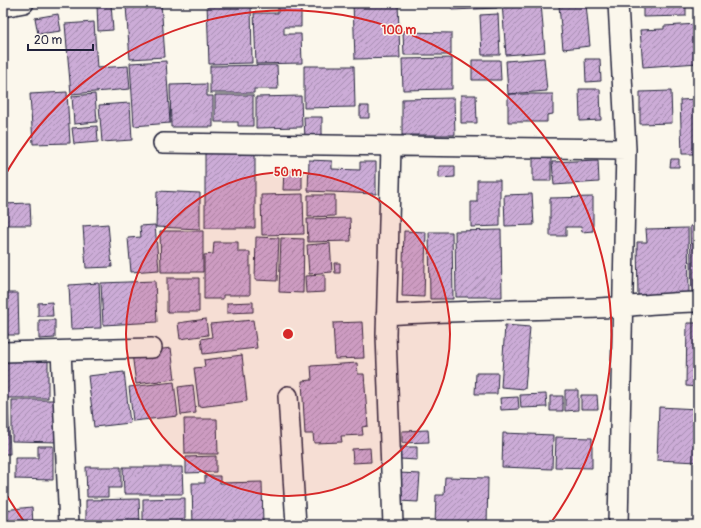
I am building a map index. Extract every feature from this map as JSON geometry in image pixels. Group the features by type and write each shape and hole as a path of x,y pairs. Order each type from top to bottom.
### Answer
{"street":[{"path":"3,7 24,3"},
{"path":"618,3 626,149 618,525"},
{"path":"163,143 626,149"},
{"path":"391,147 386,315 393,525"},
{"path":"386,315 622,307 673,302 698,302"},
{"path":"3,352 152,348"},
{"path":"61,351 69,525"},
{"path":"288,396 296,525"}],"building":[{"path":"161,3 165,57 130,59 126,6"},
{"path":"207,3 251,3 252,63 209,64"},
{"path":"278,3 301,3 301,27 284,27 284,34 301,34 302,63 256,64 254,13 278,13"},
{"path":"353,3 398,3 400,58 355,59"},
{"path":"452,3 497,3 497,8 452,10"},
{"path":"502,3 541,3 545,52 506,55"},
{"path":"562,3 572,3 572,5 586,4 590,46 563,49 559,6 562,6"},
{"path":"643,3 686,3 686,16 643,17"},
{"path":"111,4 113,30 98,31 97,5"},
{"path":"58,14 61,31 38,34 35,18"},
{"path":"498,14 500,55 482,55 480,15"},
{"path":"94,22 97,68 128,66 130,89 71,94 65,24"},
{"path":"698,24 698,63 643,67 640,30 664,29 664,26"},
{"path":"403,32 451,33 451,55 404,55"},
{"path":"452,58 452,89 403,90 402,59"},
{"path":"544,58 547,91 508,94 506,61"},
{"path":"585,59 600,59 601,81 586,82"},
{"path":"472,60 500,60 501,80 472,80"},
{"path":"166,61 170,123 134,126 130,63"},
{"path":"277,65 278,89 254,89 254,93 210,93 210,66"},
{"path":"304,66 354,66 355,107 304,108"},
{"path":"207,84 207,96 213,96 213,127 171,127 170,85"},
{"path":"579,89 600,89 601,120 580,121"},
{"path":"671,91 672,123 640,124 640,92"},
{"path":"67,92 70,143 33,144 30,94"},
{"path":"95,94 97,122 74,124 72,96"},
{"path":"508,94 553,94 553,114 547,115 547,122 508,122"},
{"path":"215,95 253,95 253,126 238,126 238,122 215,122"},
{"path":"461,95 476,95 477,123 461,123"},
{"path":"301,96 302,127 256,128 256,97"},
{"path":"454,98 455,135 402,135 402,99"},
{"path":"698,99 698,154 682,154 680,100"},
{"path":"130,103 132,140 102,142 99,105"},
{"path":"360,106 369,106 369,118 360,118"},
{"path":"304,117 322,117 322,139 305,139"},
{"path":"97,126 98,142 74,144 72,128"},
{"path":"205,153 255,153 255,228 205,228"},
{"path":"533,156 551,156 551,181 533,181"},
{"path":"671,159 679,159 679,167 670,167"},
{"path":"309,160 332,161 332,169 360,170 360,162 376,162 376,194 308,191"},
{"path":"598,160 599,182 554,185 552,162"},
{"path":"698,162 698,197 697,197 695,163"},
{"path":"439,166 455,166 455,177 439,178"},
{"path":"284,170 302,170 302,190 283,190"},
{"path":"3,176 6,176 7,193 3,193"},
{"path":"477,180 500,180 500,226 471,227 471,202 477,202"},
{"path":"157,191 200,193 200,229 156,227"},
{"path":"303,194 304,234 262,235 261,195"},
{"path":"532,194 534,225 505,226 504,195"},
{"path":"308,195 335,195 335,216 308,217"},
{"path":"593,197 593,231 582,232 581,227 566,227 566,236 550,236 550,198"},
{"path":"30,203 31,225 3,225 3,204"},
{"path":"350,218 351,241 308,242 307,219"},
{"path":"108,224 112,267 86,268 83,226"},
{"path":"155,225 159,270 131,272 128,238 141,237 140,226"},
{"path":"690,226 698,226 698,298 692,298"},
{"path":"688,228 689,295 638,296 637,242 647,242 646,229"},
{"path":"501,230 502,297 456,297 455,231"},
{"path":"160,231 203,231 203,272 161,272"},
{"path":"404,231 426,232 424,297 402,296"},
{"path":"429,232 452,232 453,299 430,299"},
{"path":"256,237 279,238 277,281 255,280"},
{"path":"281,238 304,239 303,293 279,292"},
{"path":"214,242 238,242 238,252 250,252 250,295 223,295 223,299 204,299 204,255 213,254"},
{"path":"330,243 332,272 309,274 307,245"},
{"path":"334,263 340,263 340,273 335,273"},
{"path":"325,275 325,292 306,293 305,276"},
{"path":"167,278 199,278 199,312 167,312"},
{"path":"155,281 157,322 103,325 101,283"},
{"path":"99,283 101,328 71,329 69,285"},
{"path":"3,293 18,293 19,335 3,335"},
{"path":"52,302 53,316 38,316 38,303"},
{"path":"253,302 253,312 227,313 227,303"},
{"path":"206,319 208,335 180,339 178,323"},
{"path":"39,320 55,320 55,338 39,339"},
{"path":"253,320 257,348 203,354 201,339 212,337 210,324"},
{"path":"362,322 364,358 335,359 333,323"},
{"path":"687,323 698,323 698,387 686,386"},
{"path":"505,325 530,327 525,389 501,387"},
{"path":"171,348 175,379 136,384 132,353"},
{"path":"242,355 247,401 199,407 194,368 205,367 204,360"},
{"path":"6,358 35,358 35,361 48,361 48,398 5,398"},
{"path":"357,363 358,374 364,374 368,426 362,427 363,435 341,436 342,442 314,443 313,434 305,434 302,381 312,380 311,366"},
{"path":"124,372 130,423 94,427 88,376"},
{"path":"476,373 498,373 497,394 475,394"},
{"path":"174,382 178,416 133,421 129,387"},
{"path":"193,385 196,413 181,415 178,387"},
{"path":"565,390 578,390 578,410 565,411"},
{"path":"546,394 547,407 521,408 520,395"},
{"path":"581,395 597,395 598,409 581,409"},
{"path":"550,396 563,396 563,411 550,411"},
{"path":"518,397 519,409 501,410 500,398"},
{"path":"12,400 60,400 60,442 12,441"},
{"path":"3,402 8,402 10,454 3,454"},
{"path":"659,407 698,409 698,462 657,460"},
{"path":"184,419 217,419 218,454 185,454"},
{"path":"428,430 429,442 402,443 402,431"},
{"path":"503,433 553,435 552,469 502,467"},
{"path":"556,437 592,438 592,468 555,467"},
{"path":"38,446 53,446 53,480 15,479 15,458 38,458"},
{"path":"401,447 417,447 417,460 400,459"},
{"path":"370,448 371,462 353,463 352,449"},
{"path":"216,456 216,472 186,473 186,457"},
{"path":"86,467 121,467 121,488 108,488 108,497 87,497"},
{"path":"123,467 182,467 183,494 124,494"},
{"path":"399,473 420,474 418,502 398,501"},
{"path":"205,476 220,476 220,483 262,482 263,525 193,525 192,483 205,483"},
{"path":"445,477 488,478 487,525 435,525 436,495 444,495"},
{"path":"185,498 185,525 143,525 143,499"},
{"path":"139,499 140,524 86,525 86,500"},
{"path":"32,507 33,525 3,525 3,510"}]}
